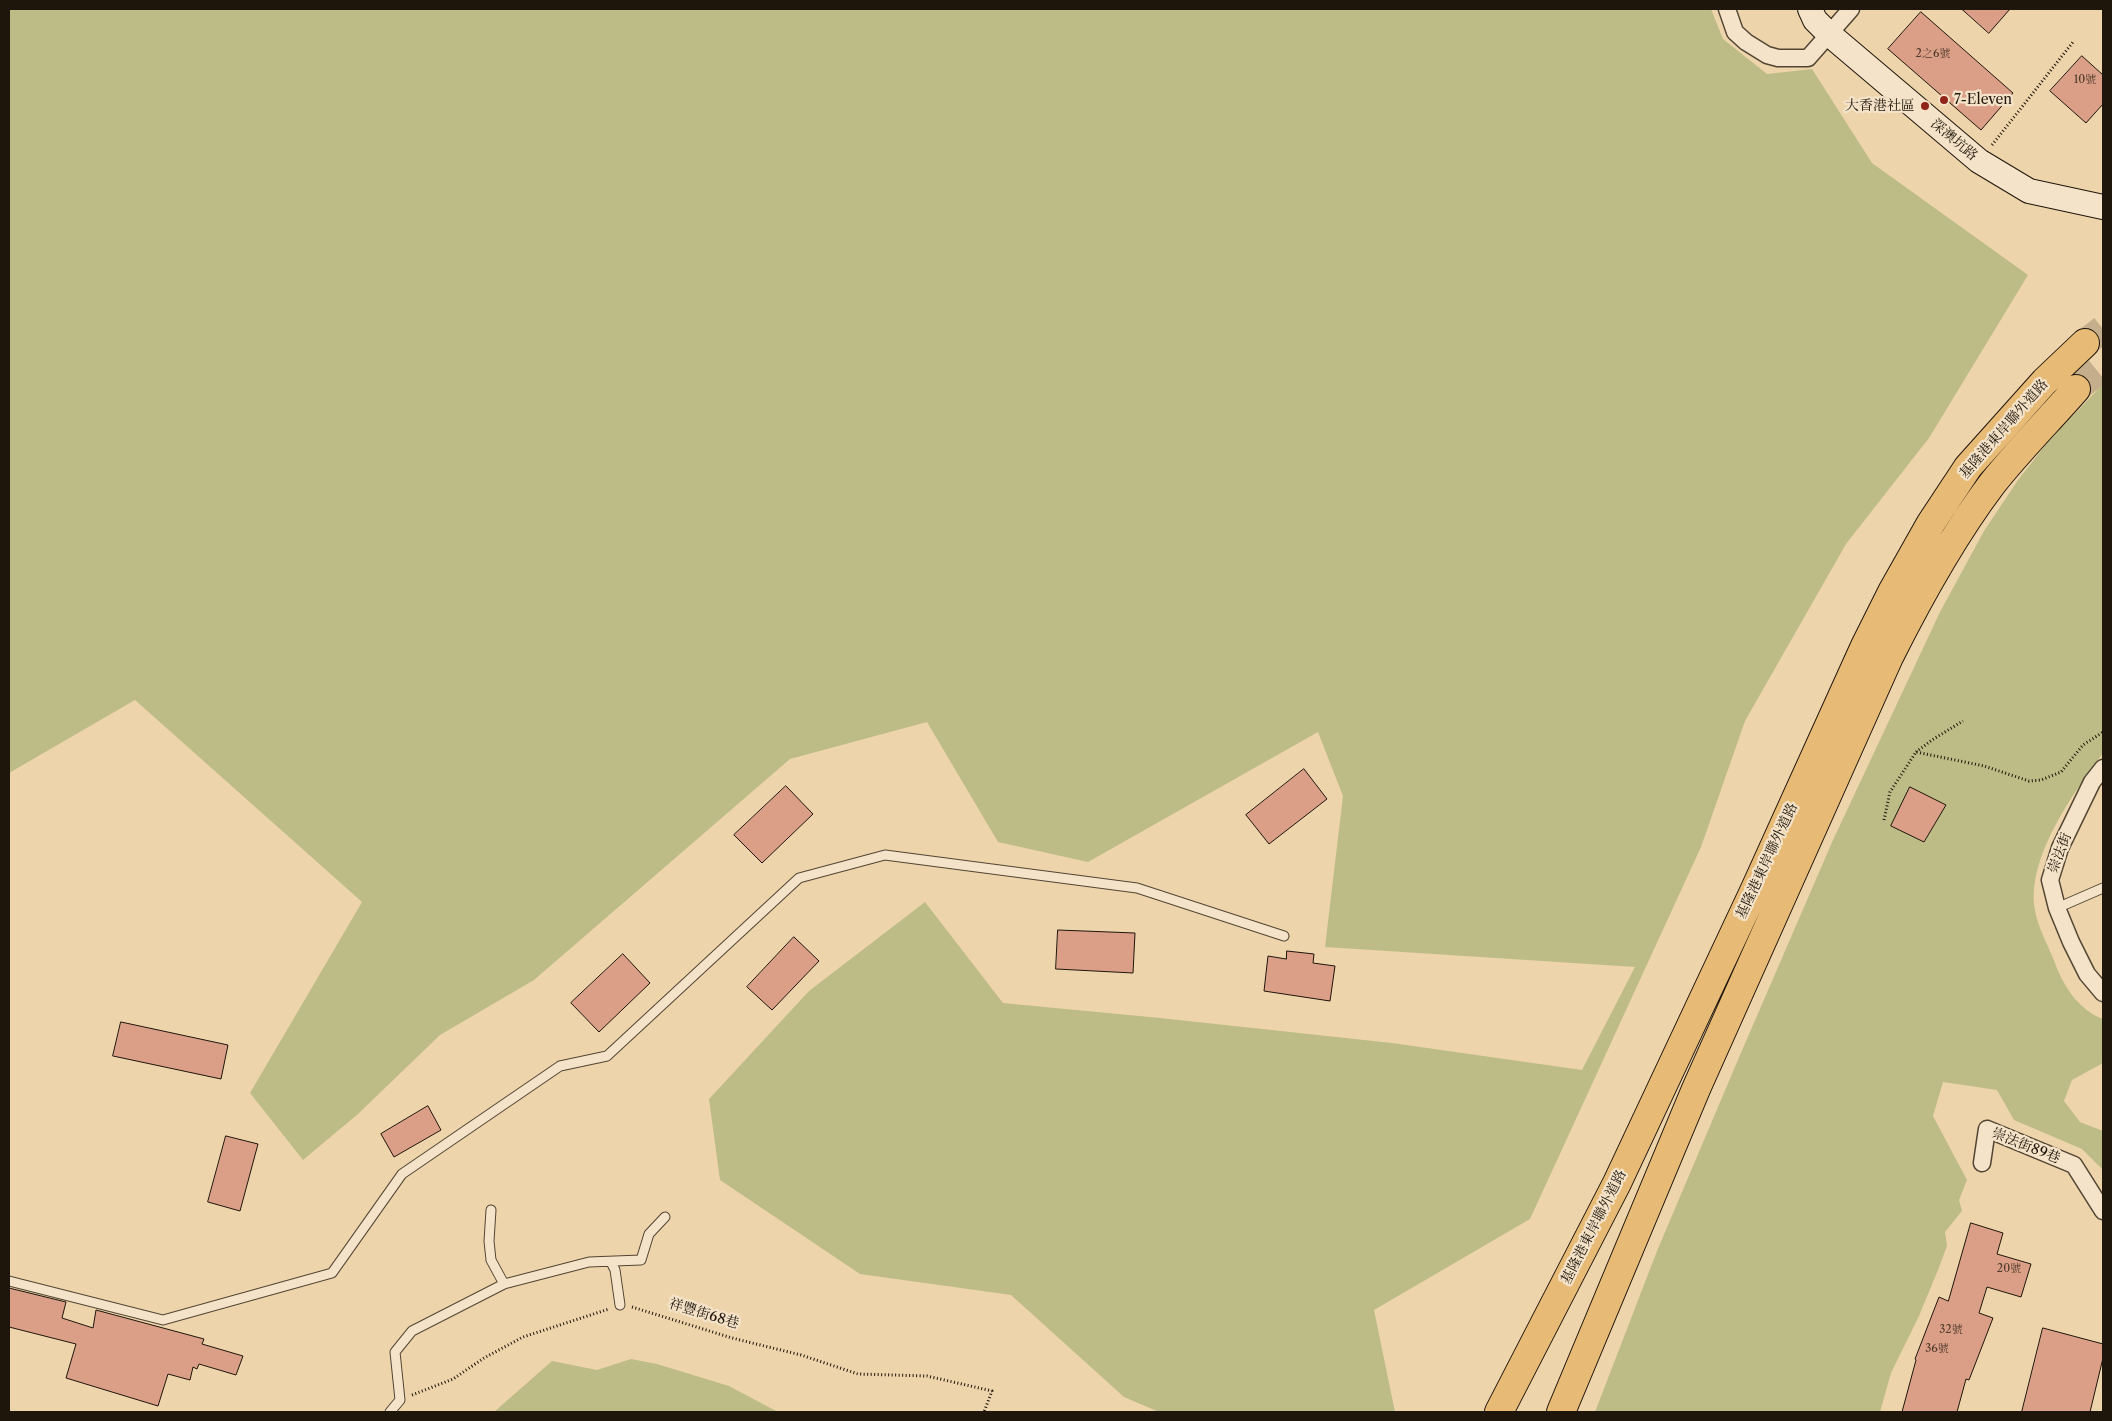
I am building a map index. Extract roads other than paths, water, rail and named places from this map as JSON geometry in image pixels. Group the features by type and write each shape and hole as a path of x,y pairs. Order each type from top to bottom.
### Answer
{"highway":[{"name":"基隆港東岸聯外道路","path":"1561,1412 1696,1089 1889,657 1905,597 1931,523 1968,467 2045,381 2085,343"},
{"name":"基隆港東岸聯外道路","path":"1499,1412 1618,1182 1755,889 1865,646 1953,541 1993,483 2076,390"}],"street":[{"path":"1727,9 1735,32 1746,42 1767,55 1778,58 1808,58 1851,9"},
{"name":"深澳坑路","path":"1810,9 1815,20 1829,34 1979,161 2029,191 2103,207"},
{"name":"崇法街","path":"2103,768 2092,782 2060,848 2050,880 2056,908 2087,974 2103,993"},
{"name":"崇法街89巷","path":"1982,1163 1987,1129 2074,1165 2103,1211"}],"lane":[{"path":"9,1280 163,1320 332,1274 402,1174 560,1066 607,1056 799,878 885,855 1137,888 1284,936"},
{"path":"2056,908 2103,888"},
{"path":"491,1210 489,1241 491,1260 504,1284"},
{"path":"390,1412 400,1400 395,1352 412,1330 504,1284 589,1262 641,1260 649,1234 665,1217"},
{"path":"611,1262 615,1270 620,1305"}],"tunnel":[{"path":"2085,343 2103,329"},
{"path":"2076,389 2103,367"}],"place":[{"name":"7-Eleven","path":"1944,100"},
{"name":"大香港社區","path":"1925,106"}]}
